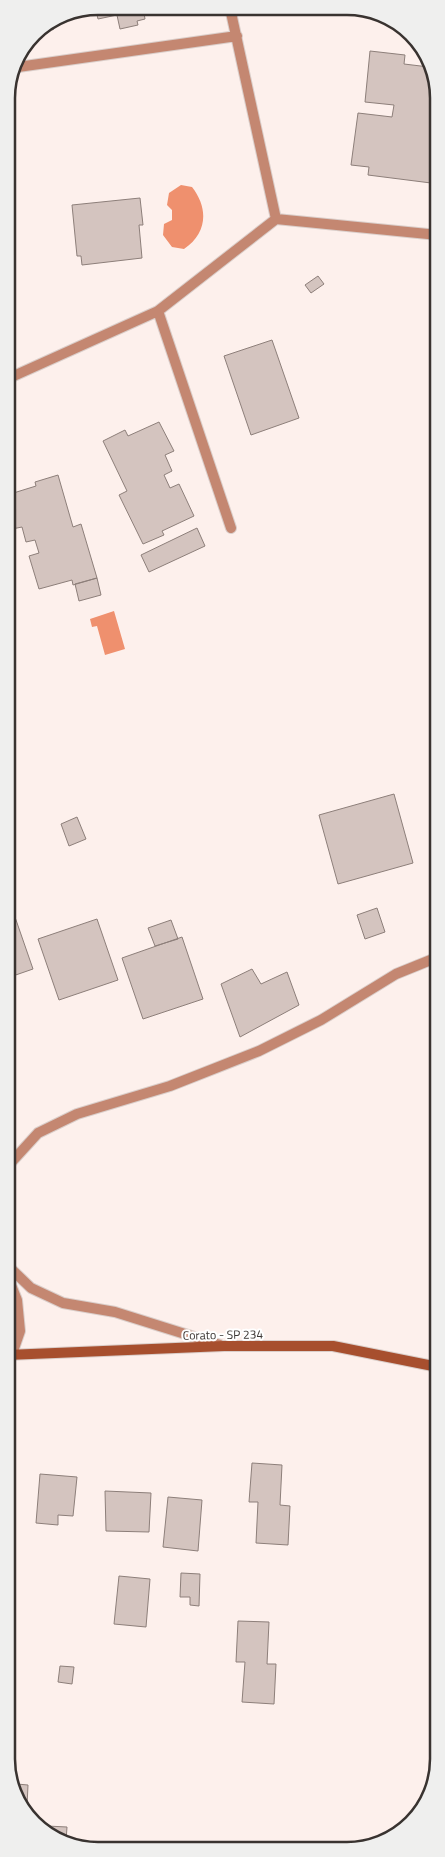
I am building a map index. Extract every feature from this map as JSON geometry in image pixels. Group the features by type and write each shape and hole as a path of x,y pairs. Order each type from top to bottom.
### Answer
{"main road":[{"name":"Corato - SP 234","path":"15,1352 224,1346 332,1346 430,1365"}],"street":[{"path":"232,15 276,219"},
{"path":"22,66 236,36"},
{"path":"15,375 158,311 276,219 430,233"},
{"path":"158,311 230,528"},
{"path":"15,1158 38,1133 76,1114 170,1086 259,1051 321,1020 396,974 430,960"},
{"path":"15,1273 31,1288 63,1303 116,1312 224,1346"},
{"path":"15,1295 20,1331 15,1341"}],"shaded area":[{"path":"181,185 192,187 203,212 201,228 197,236 184,249 172,247 163,235 164,224 172,220 172,210 167,205 169,193"},
{"path":"114,611 125,649 105,655 97,626 92,627 90,619"}],"building":[{"path":"97,15 117,15 98,19"},
{"path":"117,15 144,15 145,19 137,21 138,25 120,29"},
{"path":"370,51 405,55 404,64 424,66 430,98 430,183 368,175 369,167 351,165 358,113 392,117 394,105 365,102"},
{"path":"140,198 143,225 139,225 142,258 82,265 81,256 77,256 72,205"},
{"path":"318,276 324,284 311,293 305,285"},
{"path":"272,340 299,418 251,435 224,356"},
{"path":"159,422 174,451 165,455 172,471 164,475 170,488 179,484 194,516 162,531 164,535 143,544 119,495 127,491 103,441 125,430 128,436"},
{"path":"58,475 73,527 81,524 97,578 73,585 72,580 39,589 29,556 39,553 35,540 26,542 22,527 15,528 15,493 36,486 35,482"},
{"path":"197,528 205,546 149,572 141,555"},
{"path":"97,578 101,595 79,601 75,584"},
{"path":"394,794 413,863 338,884 319,815"},
{"path":"77,817 86,839 69,846 61,824"},
{"path":"377,908 385,932 365,939 357,915"},
{"path":"15,917 33,969 15,975"},
{"path":"97,919 118,980 59,1000 38,939"},
{"path":"171,920 178,939 155,946 148,928"},
{"path":"182,937 203,999 143,1019 122,958"},
{"path":"252,969 261,984 287,972 299,1005 240,1037 221,984"},
{"path":"252,1463 282,1465 280,1505 290,1506 288,1545 256,1543 258,1502 249,1502"},
{"path":"40,1474 77,1477 73,1516 58,1515 58,1525 36,1523"},
{"path":"105,1491 151,1493 149,1532 106,1531"},
{"path":"168,1497 202,1500 198,1551 163,1547"},
{"path":"181,1573 200,1574 199,1606 190,1605 190,1597 180,1597"},
{"path":"119,1576 150,1579 146,1627 114,1624"},
{"path":"238,1621 269,1622 267,1664 276,1664 274,1704 242,1702 245,1662 236,1662"},
{"path":"60,1666 74,1667 72,1684 58,1682"},
{"path":"19,1784 28,1785 27,1802"},
{"path":"49,1826 67,1827 66,1836"}]}
